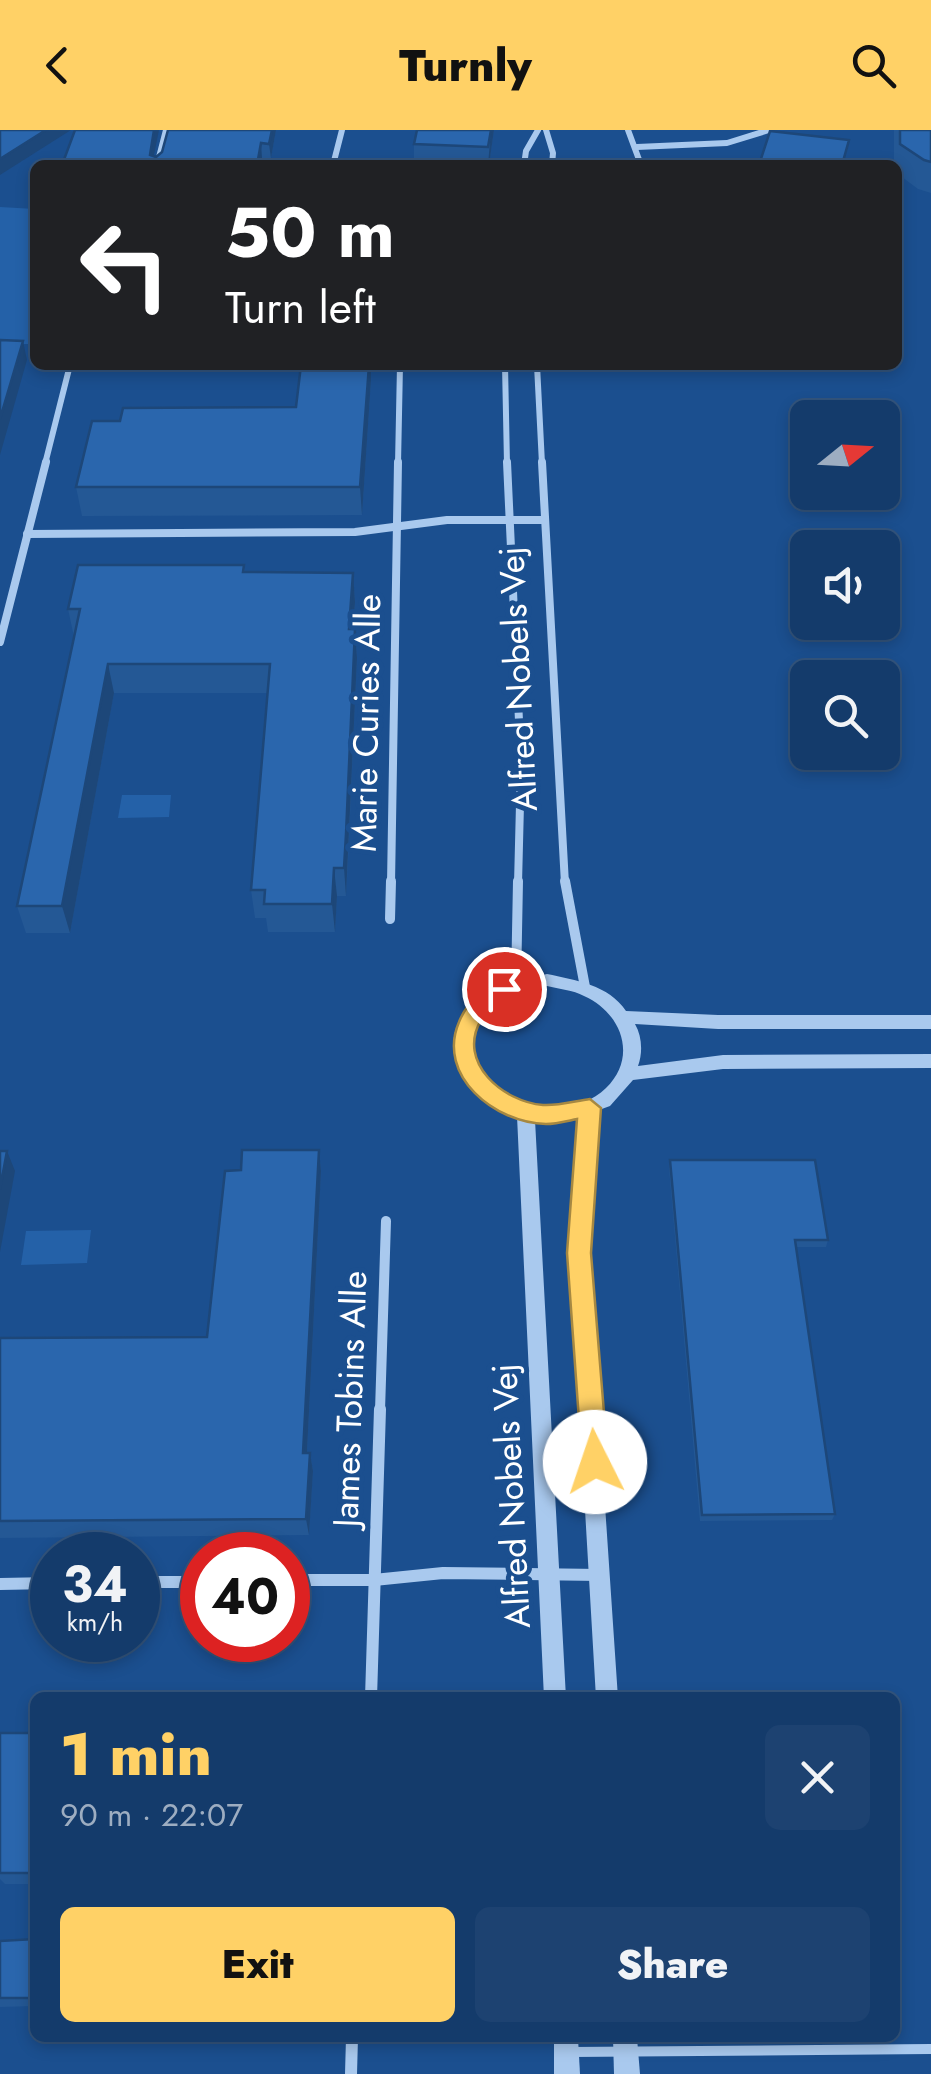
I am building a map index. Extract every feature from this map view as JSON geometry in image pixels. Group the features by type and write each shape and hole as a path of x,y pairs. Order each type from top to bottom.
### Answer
{"street":[{"path":"158,160 166,130"},
{"path":"333,160 342,130"},
{"path":"525,160 542,130 552,160"},
{"path":"628,130 640,160"},
{"path":"637,147 742,141 764,135 768,130"},
{"path":"0,642 4,610 28,534 69,370"},
{"name":"Marie Curies Alle","path":"390,919 400,370"},
{"name":"Alfred Nobels Vej","path":"505,370 508,520 521,764 516,984"},
{"name":"Alfred Nobels Vej","path":"537,370 566,894 585,987"},
{"path":"28,534 355,532 447,520 544,520"},
{"path":"547,980 585,987 608,999 625,1016 634,1035 636,1054 621,1088 590,1108 558,1114 526,1112 485,1091 464,1056 464,1036 471,1017 485,1001 516,984 547,980"},
{"path":"625,1016 718,1022 931,1022"},
{"path":"630,1074 722,1062 931,1061"},
{"path":"590,1108 579,1253 607,1692"},
{"name":"Alfred Nobels Vej","path":"526,1112 555,1692"},
{"name":"James Tobins Alle","path":"372,1692 386,1221"},
{"name":"James Tobins Alle","path":"310,1580 374,1580 443,1573 601,1575"},
{"path":"0,1584 30,1583"},
{"path":"351,2074 352,2042"}],"lane":[{"path":"566,2054 931,2049"}],"shaded area":[{"path":"0,207 30,209 30,344 0,344"},
{"path":"122,795 171,795 169,817 118,818"},
{"path":"91,1230 87,1263 21,1265 26,1231"}],"building":[{"path":"0,130 46,130 0,159"},
{"path":"75,130 154,130 150,155 156,157 162,152 168,130 272,130 269,144 261,143 258,160 64,160"},
{"path":"417,130 491,130 488,147 414,144"},
{"path":"900,130 931,130 931,162 900,144"},
{"path":"770,131 849,140 843,160 761,160"},
{"path":"0,340 23,341 0,419"},
{"path":"300,370 369,370 360,487 76,487 92,421 120,421 123,408 296,407"},
{"path":"78,565 244,565 243,572 353,573 349,629 355,629 344,868 334,868 332,904 264,904 265,890 251,890 270,664 108,664 62,906 17,906 80,609 68,609"},
{"path":"242,1150 319,1150 303,1453 310,1453 306,1519 0,1521 0,1338 207,1337 225,1171 241,1170"},
{"path":"0,1151 7,1151 0,1189"},
{"path":"670,1160 815,1160 828,1240 795,1240 835,1514 702,1515"},
{"path":"0,1733 30,1733 30,1873 0,1873"},
{"path":"30,1939 30,1998 0,1998 0,1941"}],"route":[{"path":"504,989 485,1001 471,1017 464,1036 464,1056 472,1074 485,1091 526,1112 569,1114 590,1108 579,1253 595,1462"}]}
